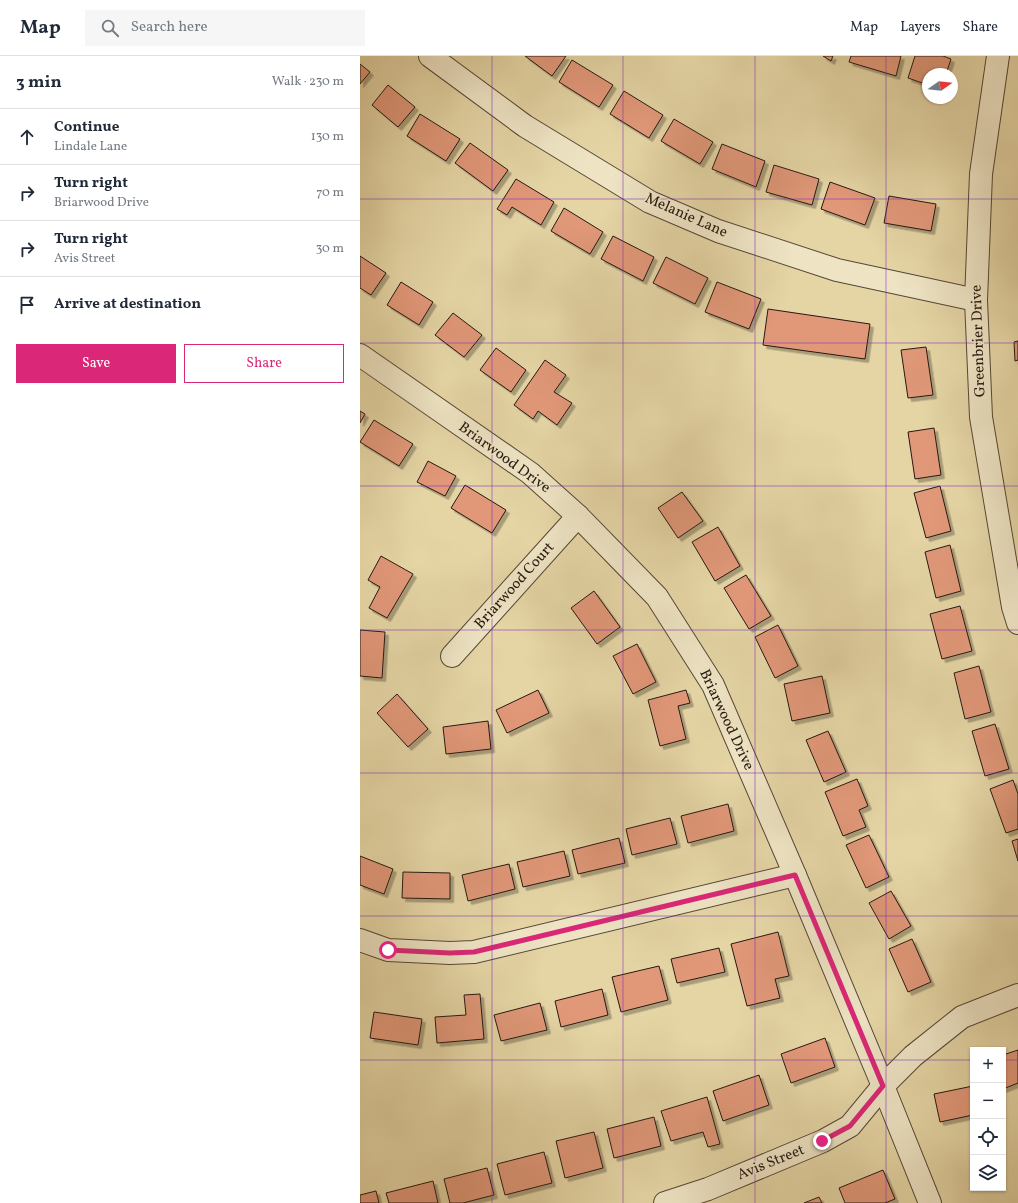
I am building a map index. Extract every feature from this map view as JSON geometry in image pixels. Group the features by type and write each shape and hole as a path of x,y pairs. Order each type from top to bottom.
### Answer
{"street":[{"name":"Melanie Lane","path":"430,56 525,126 650,202 718,232 836,270 976,300"},
{"name":"Greenbrier Drive","path":"998,56 981,174 976,300 981,417 1013,607 1018,623"},
{"name":"Briarwood Drive","path":"360,356 530,473 578,516 657,596 713,685 795,875 930,1203"},
{"name":"Briarwood Court","path":"452,656 578,516"},
{"path":"360,940 388,950 450,953 474,952 795,875"},
{"name":"Avis Street","path":"665,1203 708,1189 822,1141 850,1126 883,1086 913,1056 962,1017 1018,994"}],"building":[{"path":"525,56 566,56 552,76"},
{"path":"823,56 833,56 831,61"},
{"path":"851,56 901,56 896,76 849,62"},
{"path":"915,56 943,56 951,59 948,68 922,68 922,83 908,78"},
{"path":"572,60 613,85 599,107 559,82"},
{"path":"360,64 370,72 360,84"},
{"path":"388,85 415,107 398,127 372,105"},
{"path":"624,91 663,115 649,138 610,114"},
{"path":"420,114 460,139 446,161 407,136"},
{"path":"674,119 713,142 700,164 661,141"},
{"path":"470,143 508,170 493,191 455,163"},
{"path":"722,144 765,161 756,187 712,169"},
{"path":"774,165 819,179 812,205 766,192"},
{"path":"516,179 554,202 541,225 512,207 507,215 497,209"},
{"path":"830,182 875,198 865,225 821,209"},
{"path":"889,196 936,204 931,231 884,223"},
{"path":"564,208 603,232 590,254 551,231"},
{"path":"613,236 654,257 643,281 601,259"},
{"path":"360,256 386,273 371,295 360,288"},
{"path":"666,257 708,278 695,304 653,283"},
{"path":"401,282 433,302 419,325 387,305"},
{"path":"717,282 761,299 749,329 705,312"},
{"path":"768,309 870,324 865,359 763,345"},
{"path":"453,313 482,335 464,357 435,335"},
{"path":"1018,341 1018,360 1015,361 1014,342"},
{"path":"926,347 933,395 908,398 901,350"},
{"path":"496,348 526,370 511,392 480,370"},
{"path":"545,360 566,375 554,392 572,403 557,425 538,411 533,419 514,405"},
{"path":"360,411 365,414 360,423"},
{"path":"374,420 413,444 399,466 360,442"},
{"path":"934,428 941,475 915,479 908,432"},
{"path":"428,461 456,476 445,496 417,482"},
{"path":"465,485 506,510 492,533 451,508"},
{"path":"940,486 951,531 926,538 914,493"},
{"path":"682,492 703,521 678,538 658,508"},
{"path":"718,527 740,566 715,581 692,542"},
{"path":"950,545 961,591 936,598 925,552"},
{"path":"381,556 413,574 387,618 369,608 380,587 368,580"},
{"path":"746,575 771,616 749,629 724,588"},
{"path":"594,591 620,627 597,644 571,608"},
{"path":"960,606 972,651 942,659 930,614"},
{"path":"778,625 798,666 775,678 755,637"},
{"path":"360,630 385,632 382,678 360,676"},
{"path":"637,644 656,682 633,694 613,656"},
{"path":"979,666 991,712 965,719 954,673"},
{"path":"822,676 830,713 792,721 784,684"},
{"path":"538,690 549,713 507,733 496,710"},
{"path":"686,690 690,703 678,706 686,739 660,746 648,700"},
{"path":"397,694 428,729 408,747 377,713"},
{"path":"488,721 491,749 446,754 443,727"},
{"path":"995,724 1009,769 985,776 972,731"},
{"path":"828,731 846,772 824,782 806,740"},
{"path":"857,779 868,806 859,810 866,827 843,836 825,792"},
{"path":"1013,780 1018,794 1018,829 1006,833 990,789"},
{"path":"728,804 734,831 688,843 681,816"},
{"path":"670,818 677,844 632,855 626,829"},
{"path":"869,835 889,877 866,888 846,845"},
{"path":"619,838 625,863 578,874 572,850"},
{"path":"1018,839 1018,861 1012,841"},
{"path":"564,851 570,876 523,887 517,862"},
{"path":"360,856 393,869 384,894 360,885"},
{"path":"509,864 515,889 468,901 462,875"},
{"path":"403,872 450,873 450,899 402,898"},
{"path":"891,891 911,926 889,939 869,903"},
{"path":"778,932 789,976 775,979 780,998 747,1006 731,944"},
{"path":"912,939 931,982 908,992 889,949"},
{"path":"719,948 725,972 677,983 671,959"},
{"path":"659,966 668,1000 621,1012 612,977"},
{"path":"602,989 608,1015 561,1027 555,1001"},
{"path":"480,994 484,1039 437,1043 435,1017 466,1015 464,995"},
{"path":"540,1003 547,1030 501,1041 494,1015"},
{"path":"374,1012 422,1019 418,1045 370,1038"},
{"path":"825,1038 835,1067 791,1083 781,1054"},
{"path":"1018,1050 1018,1083 1006,1088 1006,1083 1006,1054"},
{"path":"759,1075 769,1105 723,1121 713,1091"},
{"path":"970,1087 970,1116 940,1122 934,1094"},
{"path":"707,1097 720,1144 708,1147 703,1132 671,1141 661,1111"},
{"path":"654,1117 661,1146 614,1158 607,1129"},
{"path":"594,1132 603,1168 565,1178 556,1141"},
{"path":"544,1152 552,1183 505,1195 497,1164"},
{"path":"487,1168 494,1195 463,1203 450,1203 444,1179"},
{"path":"883,1170 895,1199 885,1203 845,1203 839,1188"},
{"path":"433,1181 438,1203 389,1203 386,1193"},
{"path":"376,1191 379,1203 360,1203 360,1195"},
{"path":"819,1197 822,1203 804,1203"}],"route":[{"path":"388,950 450,953 474,952 795,875 883,1086 850,1126 822,1141"}]}
